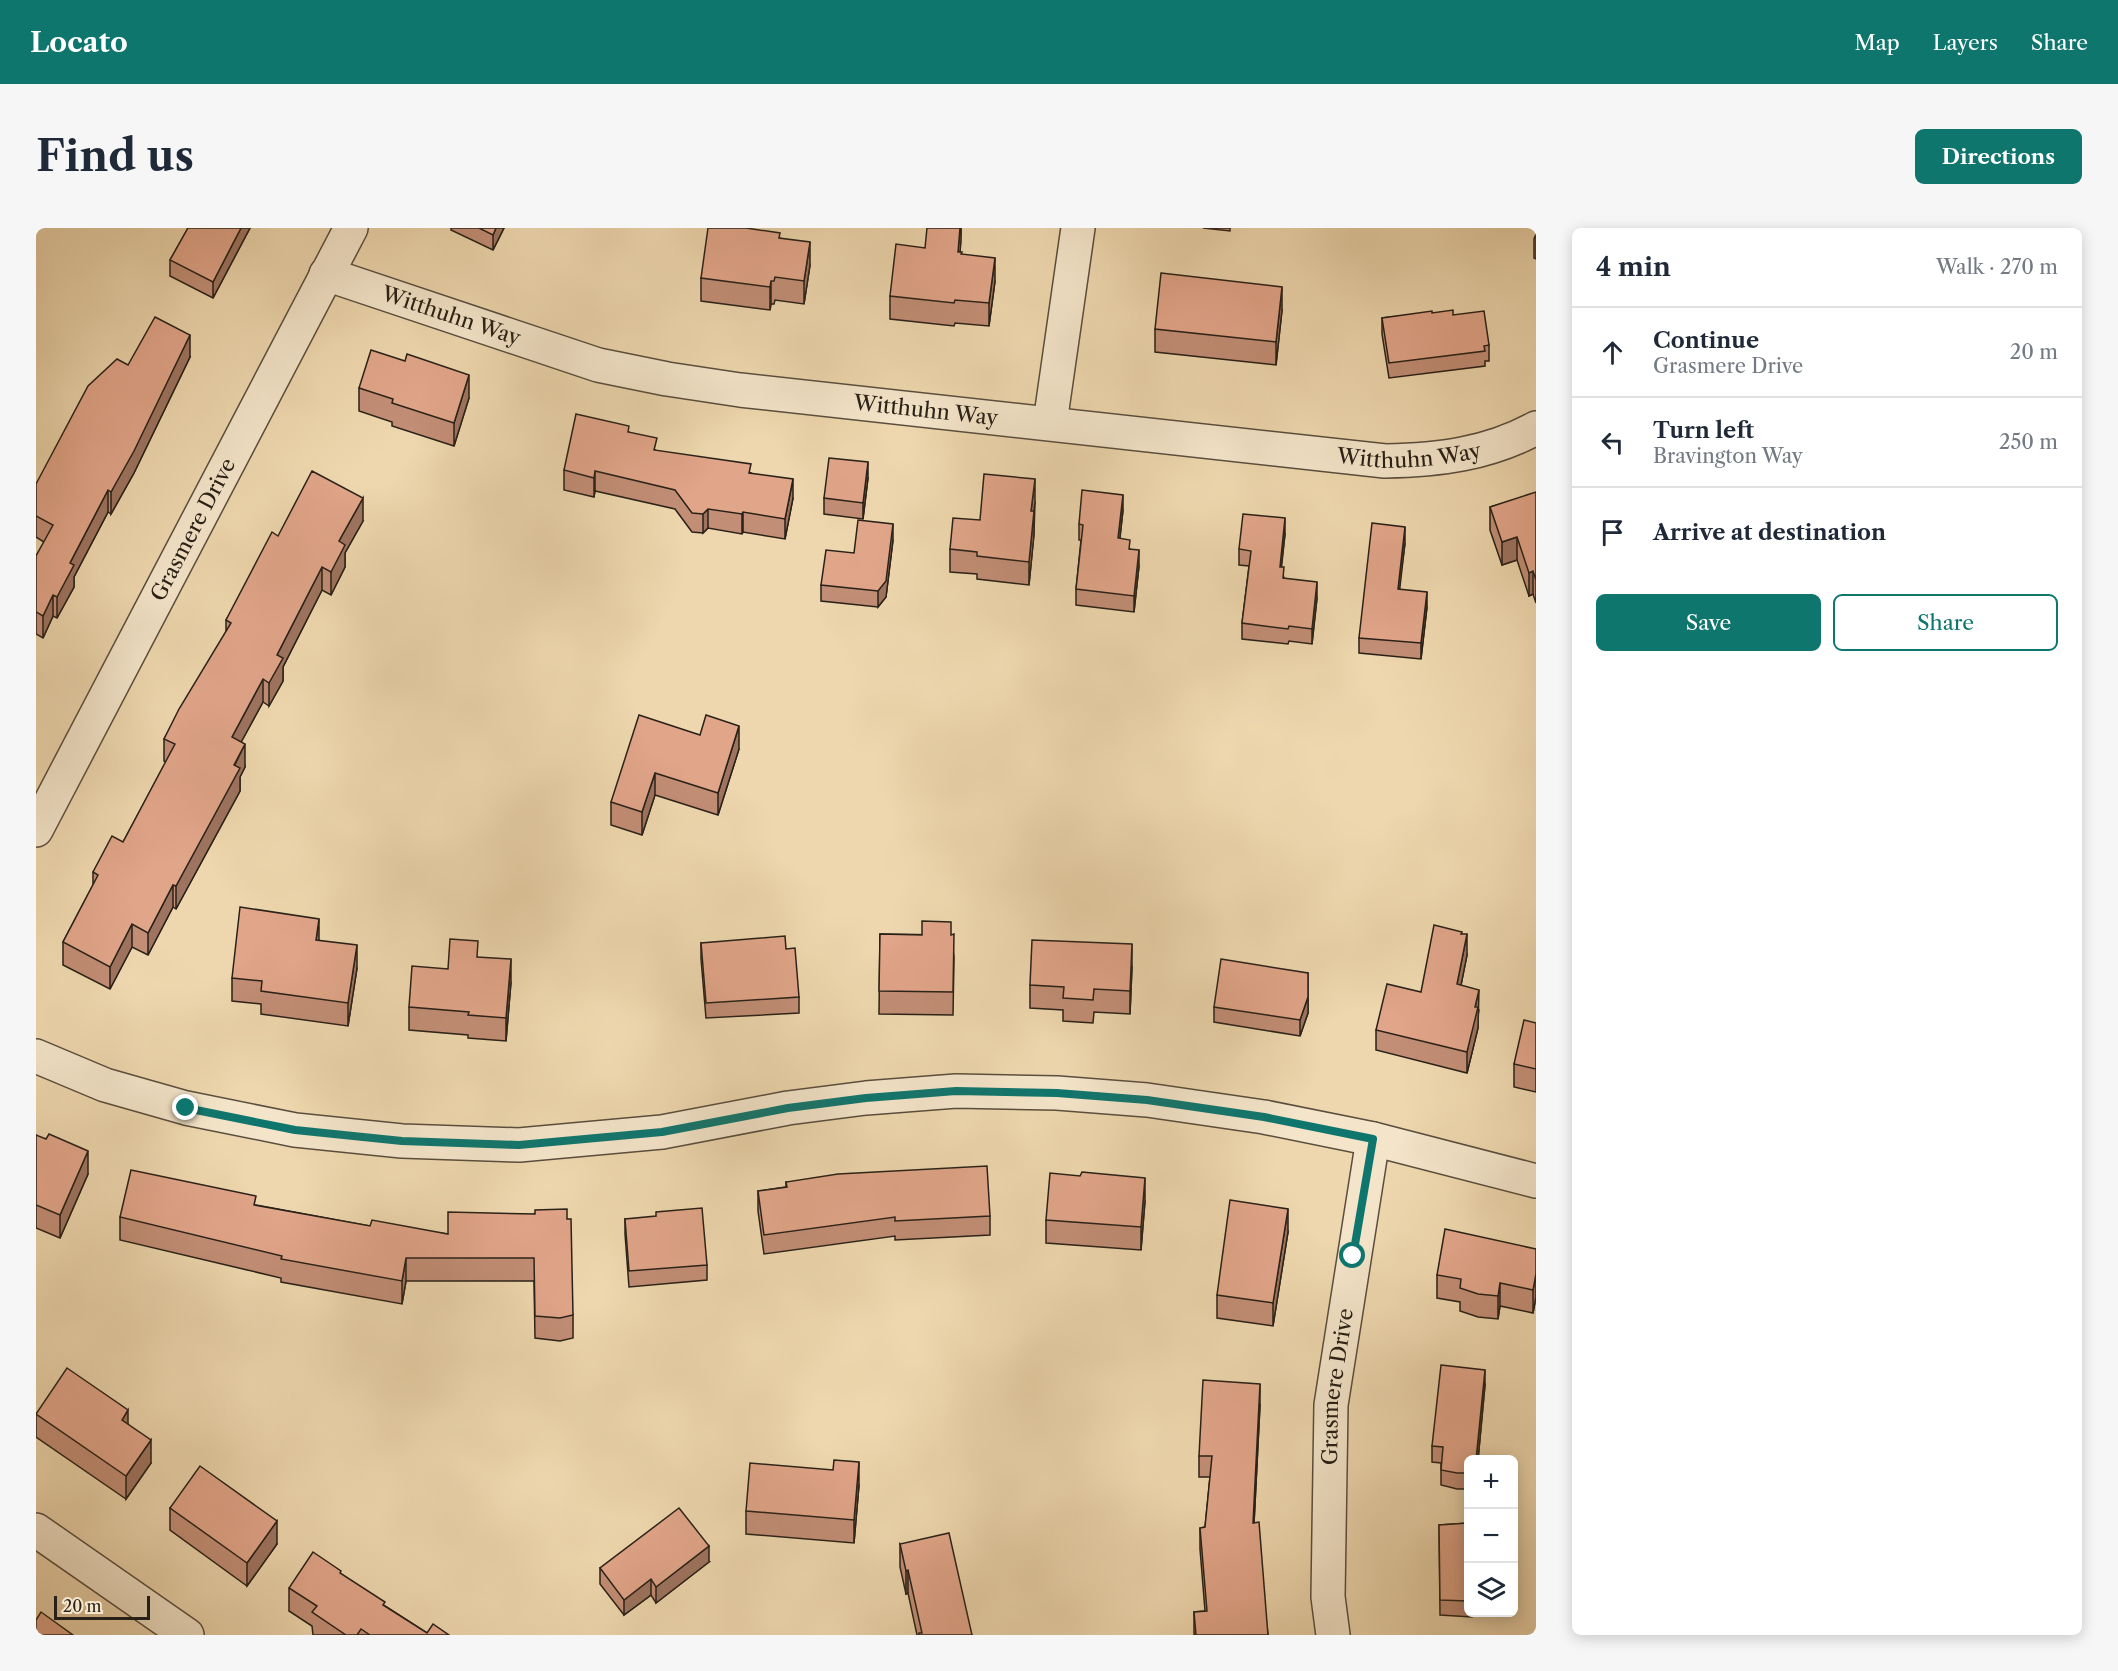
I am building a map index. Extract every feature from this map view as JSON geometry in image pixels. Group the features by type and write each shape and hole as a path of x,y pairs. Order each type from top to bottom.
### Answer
{"street":[{"name":"Grasmere Drive","path":"36,830 351,228"},
{"path":"1050,423 1078,228"},
{"name":"Witthuhn Way","path":"326,274 598,365 667,379 740,390 1385,461 1429,460 1480,451 1536,428"},
{"path":"36,1056 105,1085 186,1108 295,1130 402,1141 519,1145 662,1132 788,1108 866,1098 956,1091 1057,1093 1147,1100 1264,1117 1373,1139 1536,1181"},
{"name":"Grasmere Drive","path":"1333,1635 1328,1598 1331,1405 1373,1139"},
{"path":"36,1530 186,1635"}],"building":[{"path":"188,228 241,228 213,282 170,260"},
{"path":"479,228 496,228 493,235"},
{"path":"708,228 746,228 780,233 779,238 810,242 804,281 775,277 770,287 701,278"},
{"path":"927,228 960,228 958,252 995,258 989,303 955,300 954,303 890,296 896,244 925,248"},
{"path":"1161,273 1282,287 1276,342 1155,329"},
{"path":"1453,310 1453,315 1484,311 1489,345 1484,346 1485,351 1389,363 1382,318"},
{"path":"155,317 190,335 134,451 111,492 108,490 70,563 74,565 57,597 53,595 43,616 36,612 36,556 53,525 36,516 36,484 88,386 117,359 128,365"},
{"path":"371,350 405,361 407,354 469,375 454,423 392,403 393,399 359,388"},
{"path":"576,414 629,426 628,432 657,438 654,450 751,464 749,473 793,479 785,519 708,509 703,514 692,513 675,490 595,471 594,478 564,470"},
{"path":"829,458 868,462 863,503 824,498"},
{"path":"312,471 363,498 339,541 345,545 331,572 322,567 277,655 283,658 269,683 263,679 232,737 245,744 234,765 240,768 176,886 173,885 148,933 132,924 110,967 63,942 98,875 93,872 112,836 123,842 175,744 164,739 179,709 231,623 226,620 272,532 278,536"},
{"path":"984,474 1035,479 1029,562 977,556 977,552 950,549 953,518 980,520"},
{"path":"1082,490 1123,495 1118,538 1130,540 1129,549 1139,550 1134,596 1076,589 1083,525 1079,524"},
{"path":"1536,492 1536,580 1533,571 1529,573 1517,537 1502,542 1490,507"},
{"path":"1243,514 1285,518 1280,567 1284,567 1283,578 1317,582 1312,629 1289,626 1288,629 1242,623 1251,551 1239,549"},
{"path":"858,520 893,524 886,581 878,591 821,585 826,550 854,553"},
{"path":"1372,523 1405,527 1398,589 1427,592 1421,643 1359,638"},
{"path":"639,715 700,735 706,715 739,726 718,793 655,773 642,812 611,802"},
{"path":"240,907 319,919 316,940 357,945 348,1003 261,991 262,981 232,978"},
{"path":"922,921 951,922 951,935 954,934 953,992 879,991 880,934 922,935"},
{"path":"1434,925 1467,934 1457,984 1479,990 1475,1007 1478,1007 1467,1052 1376,1030 1387,984 1421,992"},
{"path":"785,936 786,949 795,948 799,997 706,1003 701,943"},
{"path":"450,939 478,941 477,957 511,959 506,1018 409,1007 412,966 448,969"},
{"path":"1032,940 1132,944 1130,991 1094,989 1093,1000 1063,998 1064,987 1030,985"},
{"path":"1221,959 1308,973 1308,997 1300,1020 1214,1007"},
{"path":"1524,1020 1536,1023 1536,1069 1514,1064"},
{"path":"49,1134 88,1151 60,1215 36,1205 36,1135 46,1139"},
{"path":"987,1166 990,1216 895,1221 895,1217 764,1235 758,1191 787,1187 786,1182 838,1174"},
{"path":"131,1170 256,1196 254,1205 370,1226 372,1220 448,1234 448,1212 535,1214 535,1210 567,1209 567,1219 571,1219 573,1315 560,1318 535,1316 534,1258 406,1258 402,1281 281,1259 282,1256 120,1217"},
{"path":"1082,1172 1145,1178 1141,1227 1046,1220 1050,1173 1080,1176"},
{"path":"1230,1200 1288,1209 1273,1303 1217,1295"},
{"path":"702,1208 707,1265 629,1271 625,1219 656,1216 656,1212"},
{"path":"1445,1229 1536,1249 1536,1274 1533,1290 1500,1283 1498,1296 1478,1294 1460,1288 1461,1279 1437,1275"},
{"path":"1441,1365 1485,1370 1476,1455 1464,1455 1464,1473 1441,1470 1443,1447 1432,1446"},
{"path":"67,1368 128,1410 122,1420 151,1440 126,1476 36,1414"},
{"path":"1203,1380 1260,1384 1253,1523 1259,1522 1268,1635 1196,1635 1194,1612 1207,1611 1200,1528 1205,1527 1212,1456 1199,1456"},
{"path":"834,1460 859,1462 854,1520 746,1511 750,1463 833,1470"},
{"path":"200,1466 277,1521 247,1563 170,1508"},
{"path":"679,1508 709,1546 656,1587 651,1579 624,1600 600,1568"},
{"path":"1464,1523 1464,1601 1440,1600 1439,1525"},
{"path":"949,1533 972,1635 919,1635 922,1633 900,1544"},
{"path":"313,1552 341,1571 340,1573 385,1602 383,1605 427,1633 433,1624 449,1635 370,1635 361,1629 357,1635 346,1635 312,1612 317,1606 289,1588"},
{"path":"41,1612 73,1635 36,1635 36,1620"}],"route":[{"path":"186,1108 295,1130 402,1141 519,1145 662,1132 788,1108 866,1098 956,1091 1057,1093 1147,1100 1264,1117 1373,1139 1353,1256"}]}
